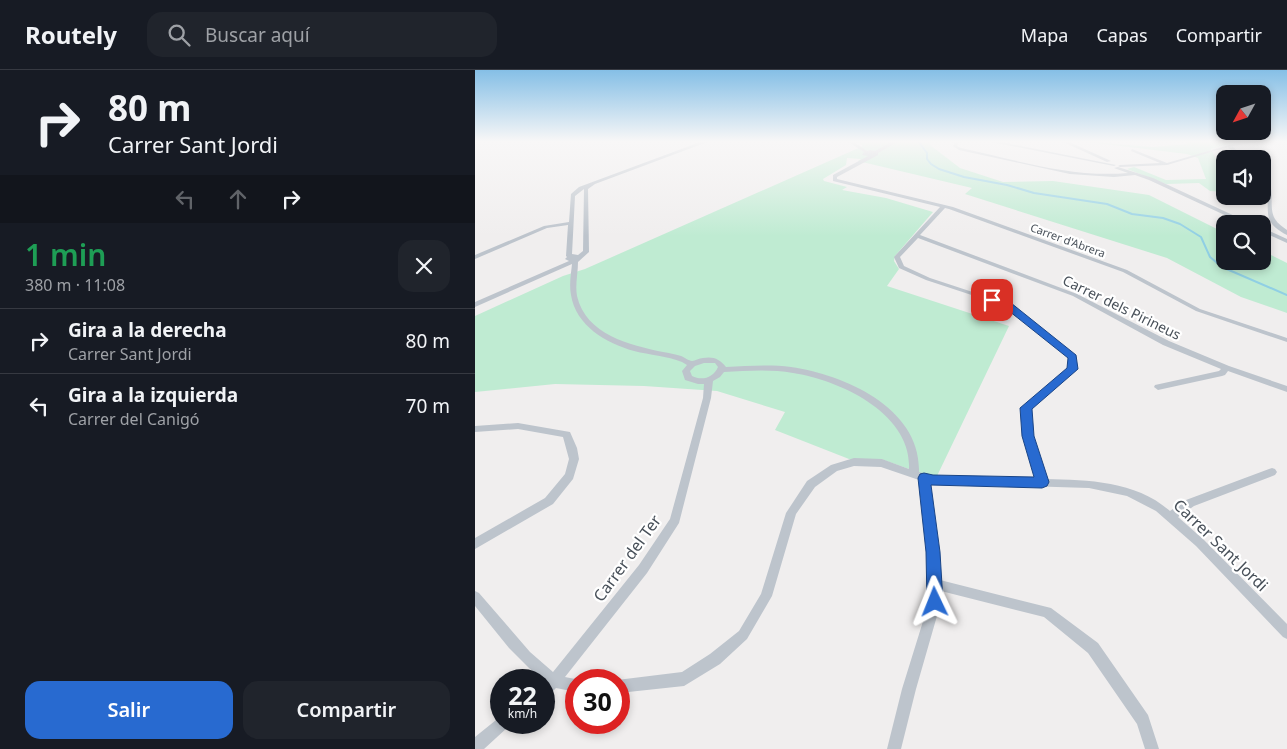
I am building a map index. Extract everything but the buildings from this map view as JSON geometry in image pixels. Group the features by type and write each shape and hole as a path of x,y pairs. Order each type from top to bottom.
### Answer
{"street":[{"path":"623,173 578,189 573,194 570,224 570,259 574,297 585,320 595,329 624,345 680,357 692,364"},
{"name":"Carrer d'Abrera","path":"841,173 835,176 835,180 943,206 1125,271 1198,310 1287,340"},
{"path":"1081,173 1105,176 1135,174"},
{"path":"1132,173 1165,185 1230,215"},
{"path":"475,305 586,252 586,192 587,187 595,183"},
{"path":"573,194 586,192"},
{"path":"1269,205 1269,214 1273,223 1287,233"},
{"path":"943,206 918,236 897,257 901,267 928,279 1007,305 1073,357 1073,369 1026,408 1028,436 1042,482"},
{"path":"475,257 551,226 570,224"},
{"path":"1271,234 1287,241"},
{"name":"Carrer dels Pirineus","path":"918,236 1075,295 1166,343 1226,368 1287,389"},
{"path":"703,360 713,360 721,364 721,370 717,376 709,380 697,381 688,378 686,371 692,364 703,360"},
{"path":"1158,387 1222,372 1226,368"},
{"path":"721,370 792,370 821,376 858,391 879,405 903,432 914,456 933,552 935,602 909,689 894,749"},
{"name":"Carrer del Ter","path":"555,678 643,569 675,520 707,398 709,380"},
{"path":"475,429 518,426 567,434 573,459 569,476 549,502 475,544"},
{"name":"Carrer Sant Jordi","path":"630,685 684,679 715,659 743,635 766,596 791,513 811,484 834,468 854,462 882,462 933,480 1089,484 1129,492 1160,508 1200,543 1287,633"},
{"path":"1169,517 1190,503 1272,472"},
{"path":"934,584 1047,612 1093,648 1143,720 1152,749"},
{"path":"475,597 537,669"},
{"path":"475,747 490,734"}],"green space":[{"path":"803,173 833,173 823,179 824,181 847,187 842,190 886,198 933,212 895,256 894,261 899,269 887,286 1009,326 937,476 923,474 881,459 849,459 775,430 785,412 717,391 644,386 555,384 475,392 475,316 563,276 585,269"},
{"path":"907,173 974,173 1003,182 1053,181 1149,195 1216,228 1216,270 1271,270 1271,255 1287,263 1287,313 1241,297 1167,258 965,194 972,188"},
{"path":"1137,173 1148,173 1166,180 1206,179 1204,173 1216,173 1216,191 1210,191 1199,183 1166,184"}],"waterway":[{"path":"951,173 1034,193 1107,204 1132,214 1163,218 1180,224 1201,237 1210,257 1222,267 1287,295"}],"route":[{"path":"935,602 933,552 924,478 933,480 1042,482 1028,436 1026,408 1044,390 1073,369 1073,357 1007,305 992,300"}]}
